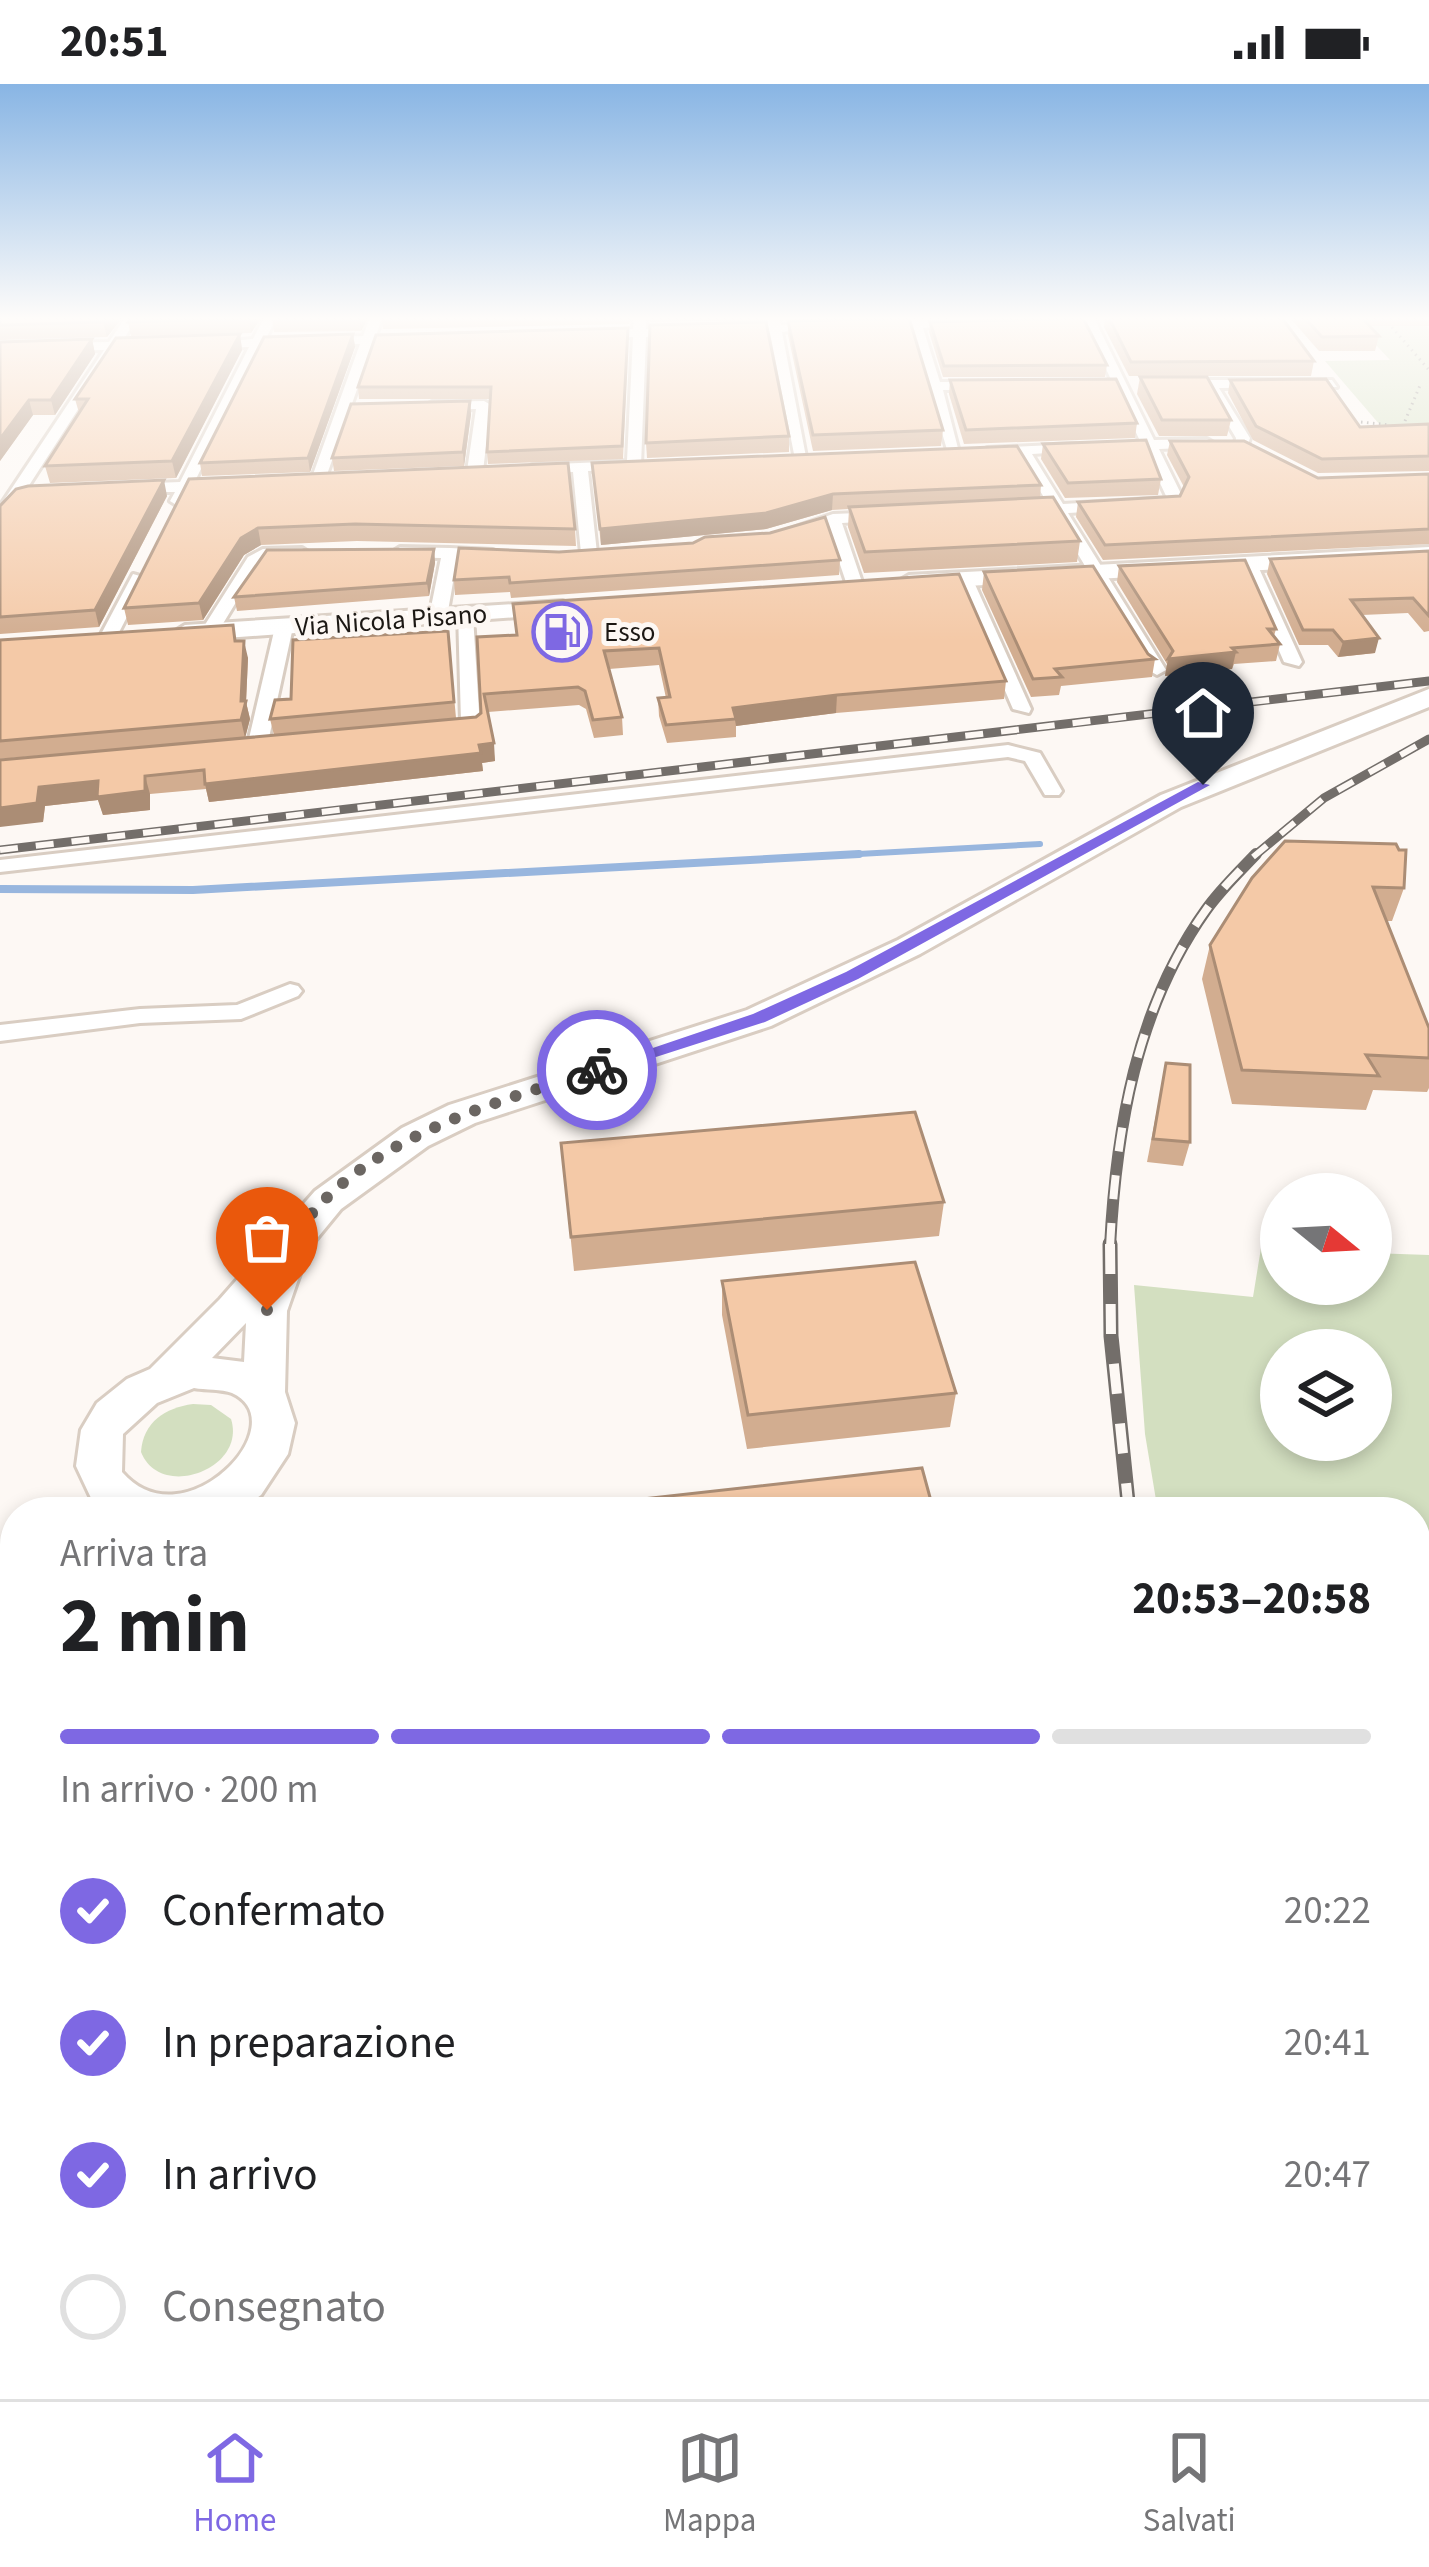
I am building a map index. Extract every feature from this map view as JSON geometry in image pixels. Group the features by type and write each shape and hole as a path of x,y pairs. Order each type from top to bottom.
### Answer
{"street":[{"path":"0,518 8,494 56,426"},
{"path":"173,512 216,426"},
{"path":"320,480 338,426"},
{"path":"475,471 481,426"},
{"path":"634,465 635,426"},
{"path":"795,426 802,459"},
{"path":"947,426 955,453"},
{"path":"1012,511 1174,502 1143,426"},
{"path":"1236,426 1244,438 1242,445"},
{"path":"933,454 1242,445 1263,456"},
{"path":"1022,450 1156,670"},
{"path":"782,460 824,458"},
{"path":"517,470 656,464"},
{"path":"580,467 581,554 610,552"},
{"path":"452,472 496,470"},
{"path":"297,481 342,478"},
{"path":"122,489 230,484"},
{"path":"8,494 37,493"},
{"path":"768,538 833,519 900,516"},
{"path":"833,519 845,586 1429,554"},
{"path":"380,551 516,555"},
{"path":"210,631 257,557 310,552"},
{"path":"424,732 471,727 451,616 450,553"},
{"path":"98,639 152,554"},
{"path":"1249,564 1293,662"},
{"path":"965,580 1022,709"},
{"name":"Via Nicola Pisano","path":"98,639 598,605"},
{"path":"257,747 284,627"},
{"path":"111,1497 97,1452 110,1418 129,1399 166,1378 356,1176 441,1124 759,1018 852,976 1203,785 1429,697"},
{"path":"233,749 280,745"},
{"path":"0,866 1008,751 1033,757 1052,791"},
{"path":"0,1034 140,1016 241,1012 290,992"},
{"path":"264,1394 267,1310 290,1243"},
{"path":"166,1378 217,1372 238,1376 264,1394 274,1413 275,1436 266,1460 236,1497"}],"green space":[{"path":"1381,426 1429,426 1429,430 1386,432"},
{"path":"1260,1254 1260,1305 1392,1305 1392,1254 1429,1255 1429,1497 1156,1497 1145,1434 1134,1285 1253,1297"},
{"path":"193,1404 211,1405 231,1419 233,1437 215,1464 199,1473 165,1475 151,1467 141,1452 146,1432 165,1413"}],"building":[{"path":"71,426 191,426 172,461 45,466"},
{"path":"219,426 320,426 308,458 200,463"},
{"path":"343,426 467,426 463,452 332,458"},
{"path":"489,426 623,426 622,446 487,452"},
{"path":"647,426 787,426 789,436 646,443"},
{"path":"811,426 942,426 943,430 813,435"},
{"path":"965,426 1063,426 966,430"},
{"path":"1256,426 1429,426 1429,456 1322,459"},
{"path":"1146,440 1161,479 1068,483 1043,444"},
{"path":"1170,441 1244,441 1318,478 1429,474 1429,529 1105,545 1078,502 1180,496 1189,477"},
{"path":"1017,446 1041,485 833,494 766,513 600,529 592,463"},
{"path":"568,463 575,529 355,524 258,528 241,538 199,603 124,608 189,479"},
{"path":"164,480 95,610 0,617 0,506 16,489"},
{"path":"1053,497 1080,541 865,552 849,507"},
{"path":"825,517 840,560 510,583 509,577 454,580 459,548 559,552 693,543 705,537 770,533"},
{"path":"434,549 427,583 234,597 267,550"},
{"path":"1429,551 1429,616 1413,598 1351,600 1379,638 1343,642 1333,630 1303,630 1270,559"},
{"path":"1245,560 1276,629 1268,629 1280,644 1168,659 1173,651 1119,566"},
{"path":"1093,566 1155,659 1055,669 1062,677 1033,679 984,572"},
{"path":"959,574 1006,681 733,708 736,719 666,725 658,698 670,697 659,648 604,651 622,717 593,720 585,691 578,687 484,694 494,743 479,745 481,753 205,784 204,770 145,776 145,791 97,797 98,781 39,787 37,803 0,808 0,760 476,717 481,713 477,637 517,635 513,604"},
{"path":"233,625 235,641 244,641 241,701 246,701 241,720 0,741 0,640"},
{"path":"448,631 454,702 270,719 275,700 291,699 293,640"},
{"path":"1285,841 1396,844 1399,850 1406,850 1404,888 1373,887 1429,1028 1429,1058 1366,1055 1379,1076 1242,1070 1210,945 1252,878"},
{"path":"1166,1063 1190,1065 1190,1142 1153,1139"},
{"path":"915,1112 944,1202 571,1237 561,1143"},
{"path":"915,1262 956,1393 748,1415 722,1281"},
{"path":"922,1468 930,1497 660,1497"}],"waterway":[{"path":"830,856 1040,844"},
{"path":"830,856 859,854"},
{"path":"0,889 193,890 830,856"},
{"path":"804,857 830,856"}],"railway":[{"path":"0,850 1429,681"},
{"path":"1254,856 1324,798 1429,739"},
{"path":"1110,1247 1125,1115 1146,1029 1182,948 1211,903 1254,856"},
{"path":"1110,1247 1111,1336 1127,1497"}],"way so far":[{"path":"267,1310 290,1243 316,1211 356,1176 415,1137 462,1114 597,1070"}],"place":[{"name":"Esso","path":"562,632"}],"route":[{"path":"597,1070 759,1018 852,976 1203,785"}]}
